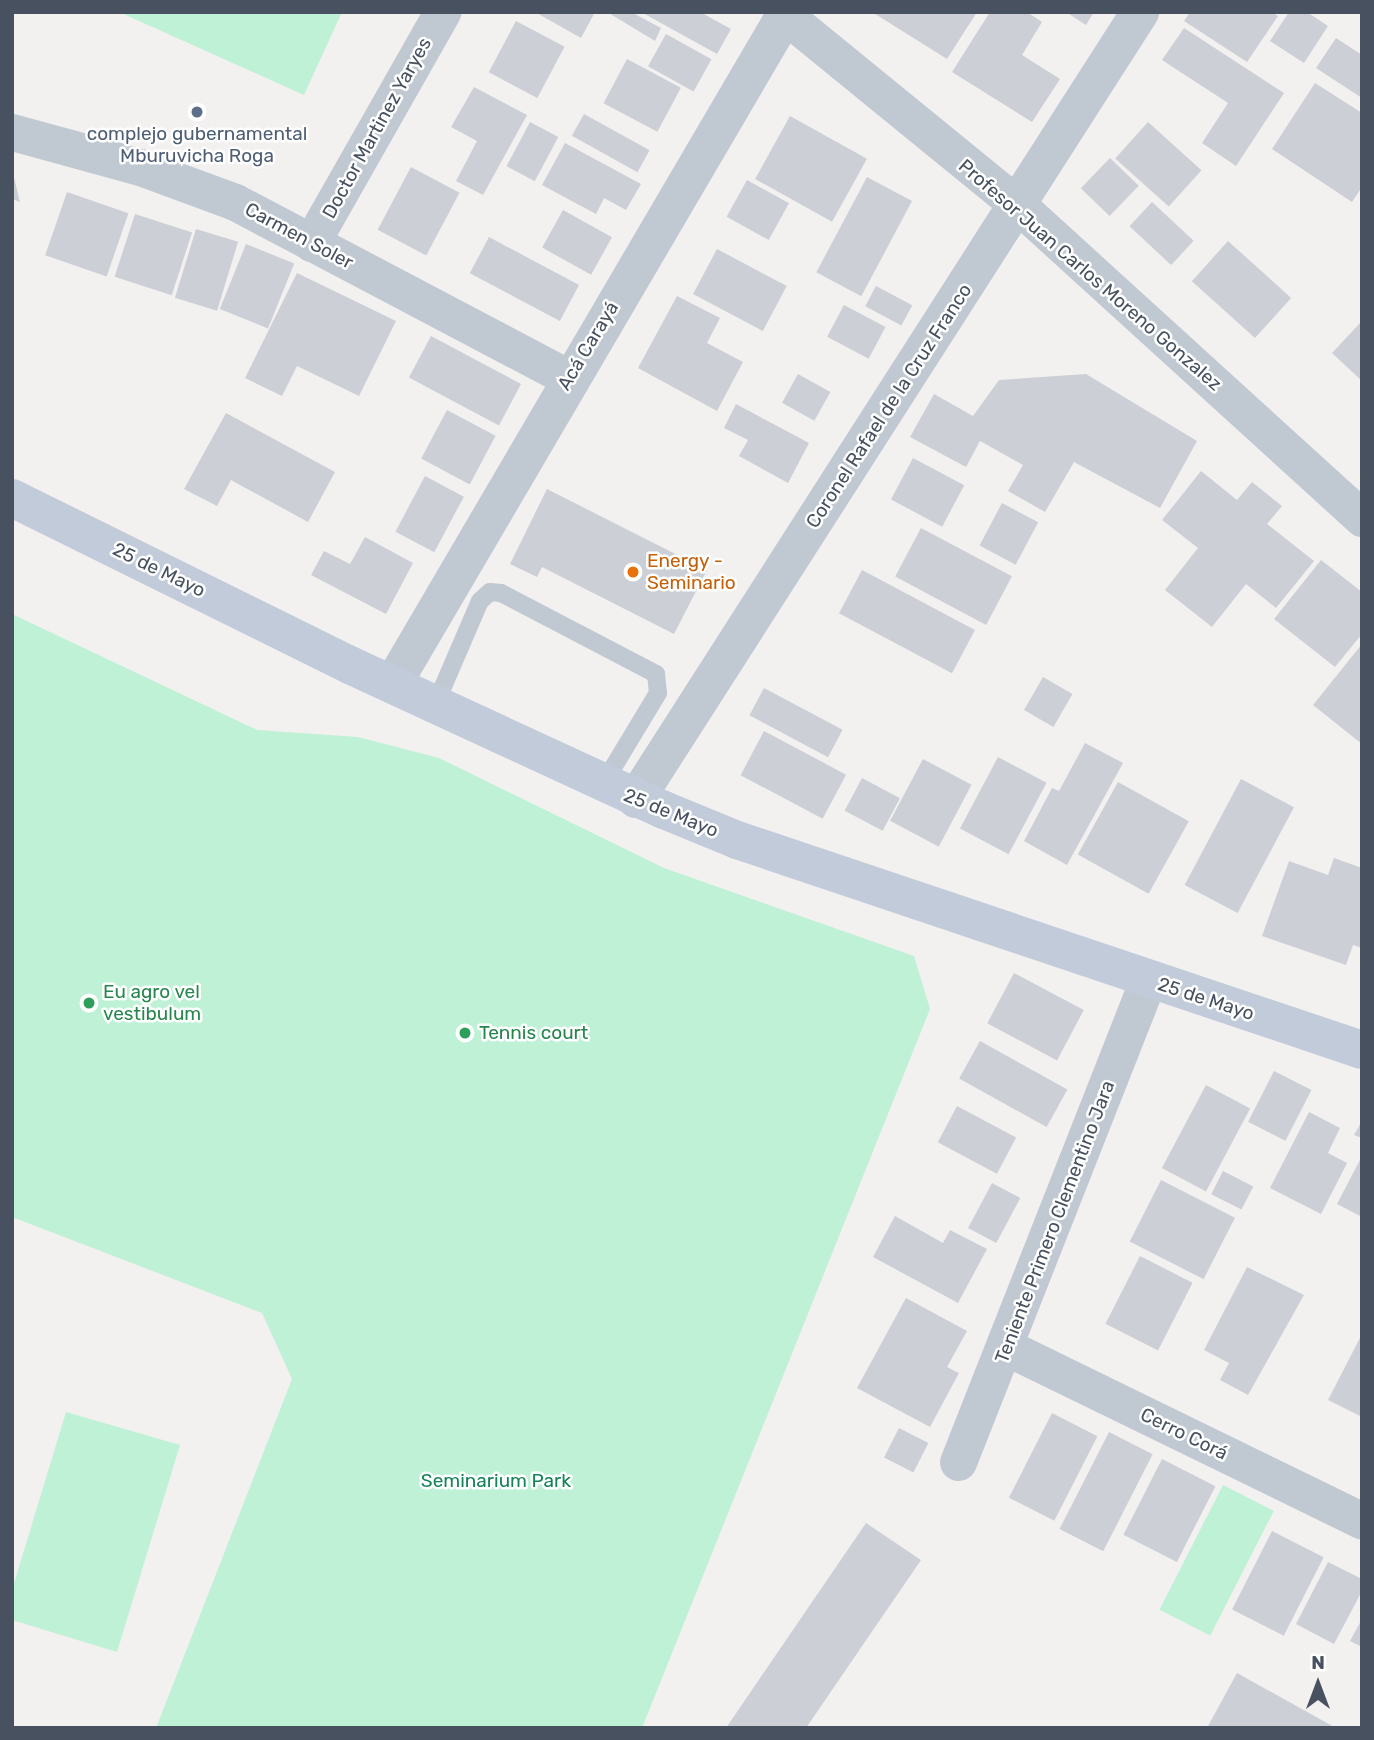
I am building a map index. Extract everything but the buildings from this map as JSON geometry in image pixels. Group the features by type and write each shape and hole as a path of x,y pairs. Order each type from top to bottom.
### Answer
{"main road":[{"name":"25 de Mayo","path":"12,498 352,666 394,682 619,791 737,839 1148,980 1362,1050"}],"street":[{"name":"Doctor Martinez Yaryes","path":"311,243 442,12"},
{"name":"Coronel Rafael de la Cruz Franco","path":"619,791 684,723 1140,12"},
{"name":"Profesor Juan Carlos Moreno Gonzalez","path":"784,14 1018,206 1362,518"},
{"name":"Acá Carayá","path":"394,682 462,599 569,379 784,14"},
{"name":"Carmen Soler","path":"12,132 140,167 235,202 569,379"},
{"name":"Teniente Primero Clementino Jara","path":"958,1462 1006,1347 1148,980"},
{"name":"Cerro Corá","path":"1006,1347 1362,1521"}],"lane":[{"path":"436,703 462,599 490,592 501,593 656,674 658,692 649,707 619,791"},
{"path":"649,707 684,723"}],"green space":[{"path":"119,12 342,12 304,95"},
{"name":"Seminarium Park","path":"12,614 257,730 358,737 439,758 664,868 914,956 930,1009 642,1728 156,1728 292,1379 262,1313 12,1217"},
{"path":"66,1412 180,1445 117,1652 12,1620 12,1590"},
{"path":"1223,1485 1274,1511 1210,1636 1159,1610"}],"place":[{"name":"complejo gubernamental Mburuvicha Roga","path":"197,112"},
{"name":"Energy - Seminario","path":"633,572"},
{"name":"Eu agro vel vestibulum","path":"89,1003"},
{"name":"Tennis court","path":"465,1033"}]}
